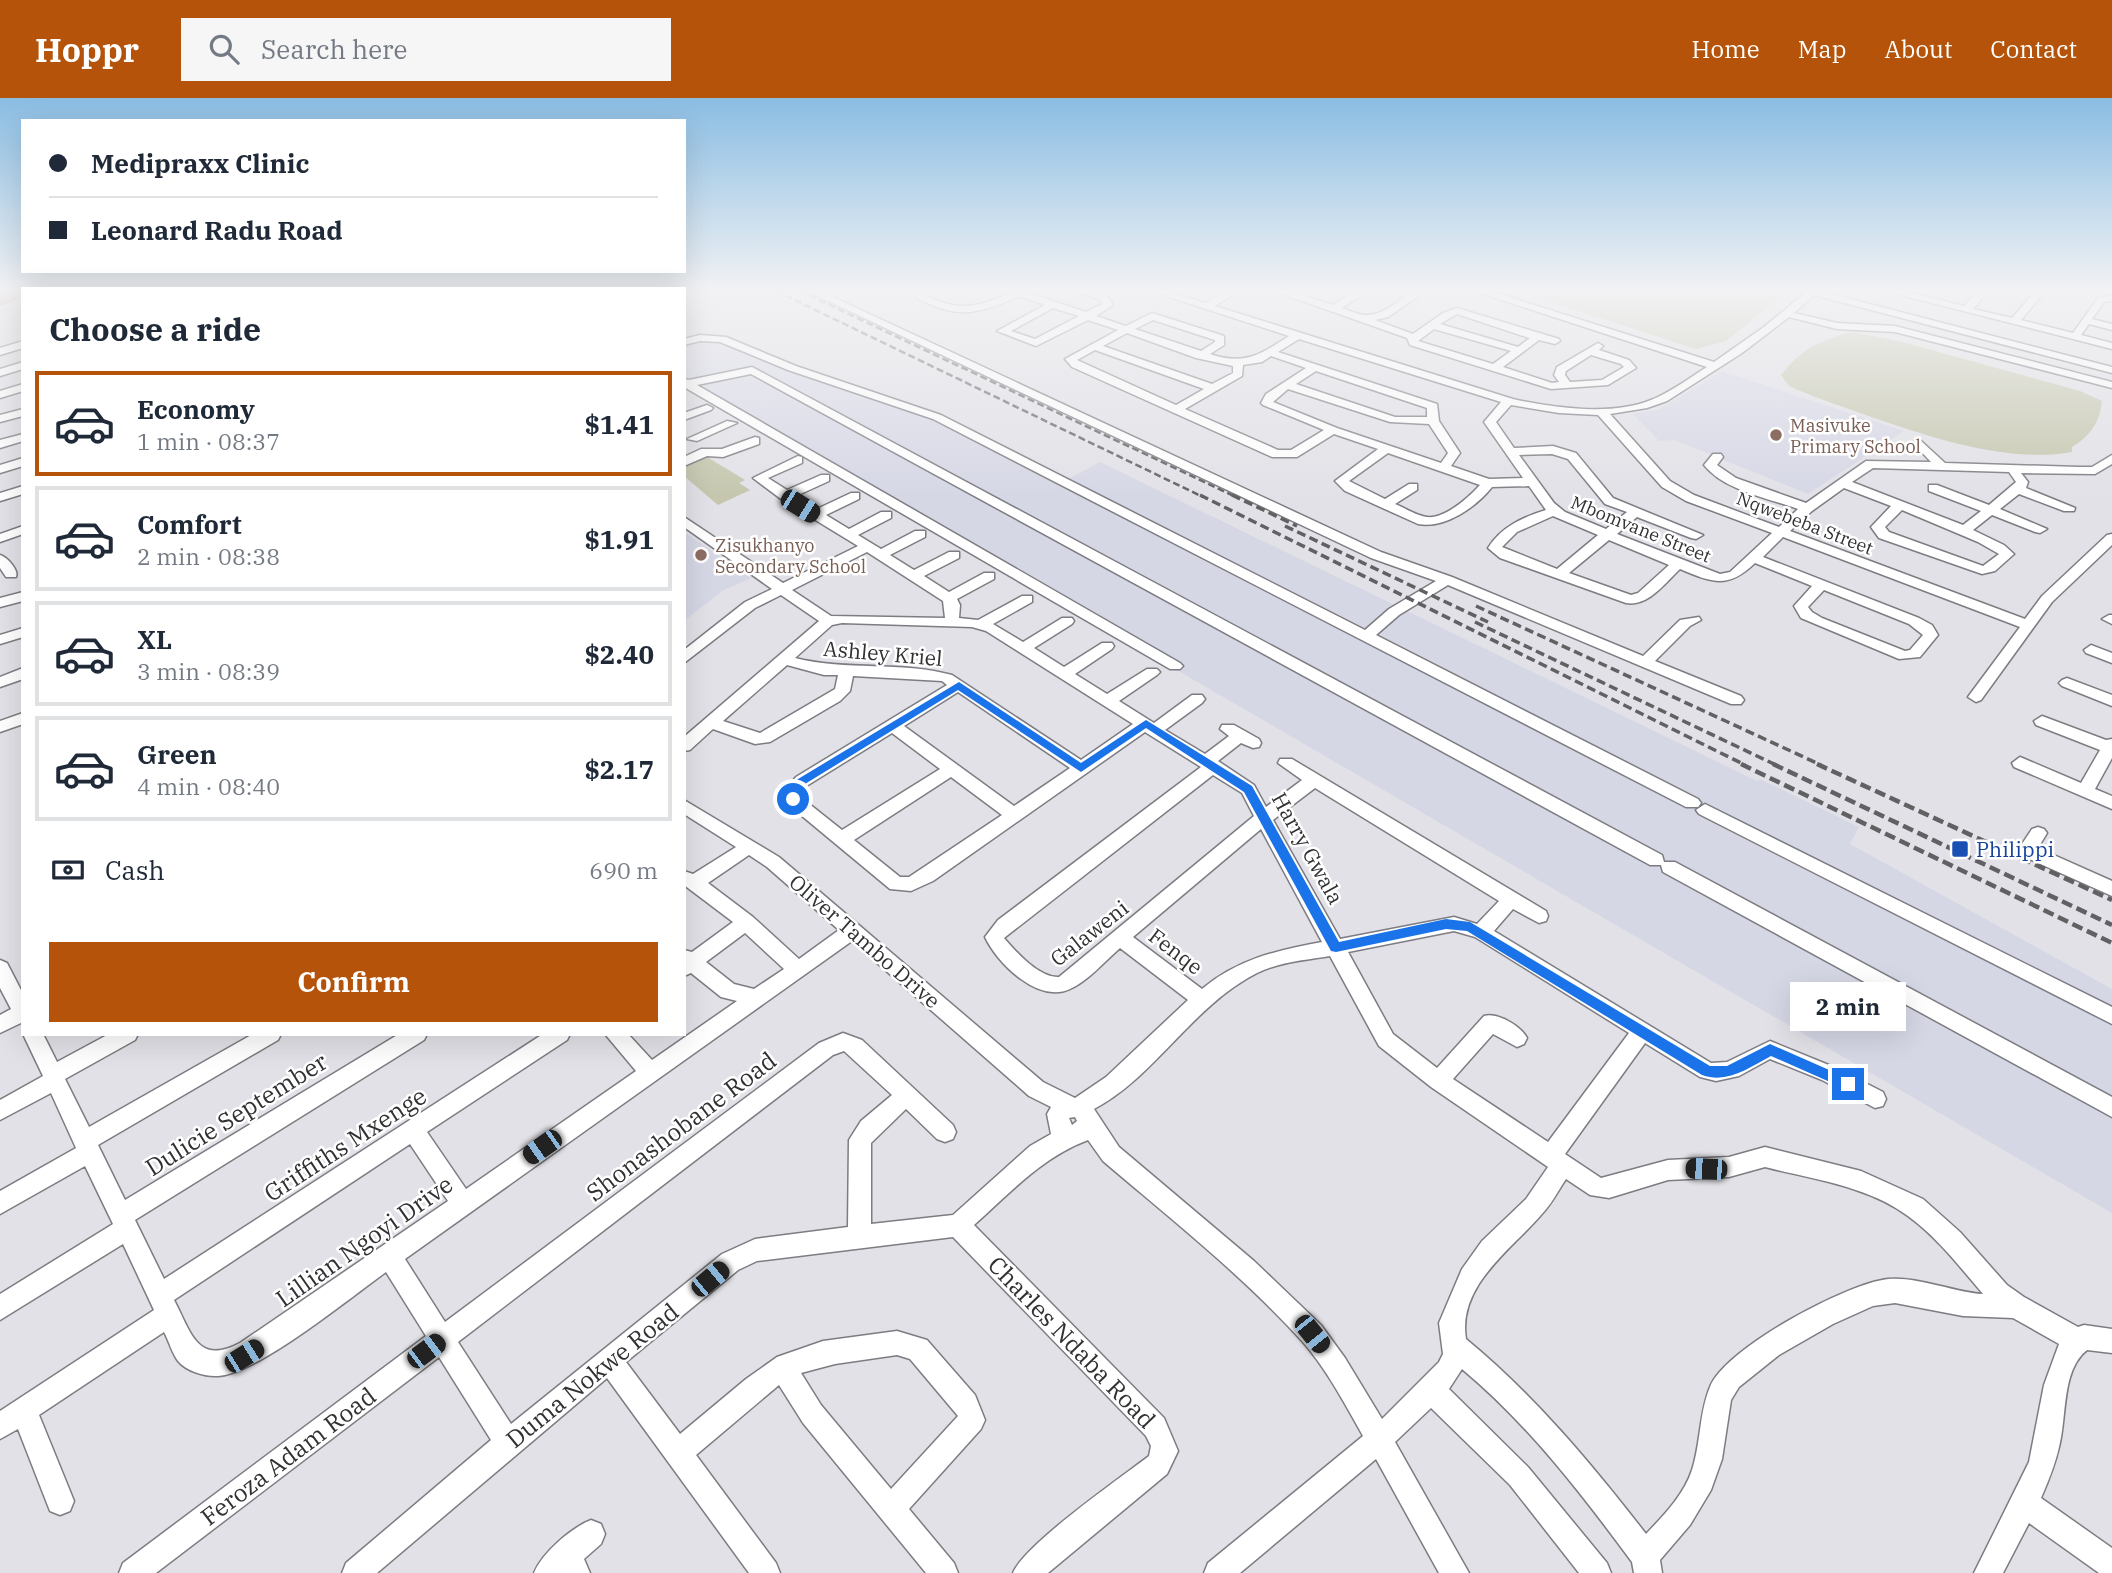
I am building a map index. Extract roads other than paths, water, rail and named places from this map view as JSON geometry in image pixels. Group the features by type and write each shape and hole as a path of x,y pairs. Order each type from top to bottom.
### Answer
{"street":[{"path":"772,360 923,411 2112,1016"},
{"path":"959,360 1340,539 1405,567 1447,580 1736,700"},
{"path":"1073,360 1276,454 1293,454 1333,430"},
{"path":"1133,360 1216,389"},
{"path":"1218,360 1238,364 1257,360"},
{"path":"1292,360 1433,406 1433,421 1454,453 1443,468"},
{"path":"1417,360 1495,368 1544,384 1567,385 1604,383 1631,368 1618,360"},
{"path":"1433,360 1509,401 1550,410 1600,410 1635,408 1653,403 1726,360"},
{"path":"1495,368 1505,360"},
{"path":"1567,385 1559,371 1577,360"},
{"path":"1697,360 1716,366"},
{"path":"2012,360 2112,386"},
{"path":"2073,360 2112,370"},
{"path":"1177,410 1238,374 1238,364"},
{"path":"0,373 21,366"},
{"path":"1315,367 1268,398 1267,403 1333,430 1488,483 1532,482"},
{"path":"686,383 752,370 2112,1108"},
{"path":"0,382 19,388"},
{"path":"686,384 1175,666"},
{"path":"1287,385 1398,421 1433,421"},
{"path":"0,395 19,388"},
{"name":"Mbomvane Street","path":"1509,401 1490,422 1554,511 1606,535 1720,578 1735,575 1807,508 1870,464 2078,471 2095,470 2112,459"},
{"path":"686,416 707,408"},
{"name":"Nqwebeba Street","path":"1600,410 1666,484 1698,501 2026,624"},
{"path":"0,419 21,413"},
{"path":"689,436 732,423"},
{"path":"689,436 706,447 705,452"},
{"path":"0,444 21,438"},
{"path":"686,462 705,452 723,453 755,441"},
{"path":"1919,443 1940,465"},
{"path":"1387,448 1340,481 1349,488 1423,522 1433,523 1478,495 1488,483"},
{"path":"1510,452 1564,451 1572,456 1609,501 1696,535"},
{"path":"1717,457 1710,465 1724,477 1807,508"},
{"path":"798,460 760,478 949,598 953,605 952,622"},
{"path":"0,469 21,463"},
{"path":"1964,531 2017,489 2022,482 2011,467"},
{"path":"2078,471 2091,484"},
{"path":"785,496 825,478"},
{"path":"1841,482 1899,505 1964,531 2000,546 2007,554 1994,566 1982,570 1880,533 1878,527 1899,505"},
{"path":"1385,505 1413,487"},
{"path":"1933,488 2040,529"},
{"path":"2017,489 2069,508"},
{"path":"0,497 21,491"},
{"path":"815,515 855,496"},
{"path":"1554,511 1524,523 1497,543 1495,548 1505,555 1631,600 1643,596 1678,564"},
{"path":"1558,575 1635,512"},
{"path":"847,535 886,515"},
{"path":"686,522 828,621 688,739"},
{"path":"0,538 21,531"},
{"path":"686,656 744,609 782,589 920,534"},
{"path":"1976,697 2026,624 2061,584 2109,544"},
{"path":"913,576 954,555"},
{"path":"1754,558 1821,584 1914,621 1927,628 1931,635 1914,654 1904,656 1817,621 1806,615 1801,607 1821,584"},
{"path":"0,559 11,574"},
{"path":"949,598 989,576"},
{"path":"1366,636 1402,607 1447,580"},
{"path":"0,603 21,597"},
{"path":"982,624 1027,599"},
{"name":"Harry Gwala","path":"828,621 842,619 982,624 1066,673 1248,789 1387,1040 1438,1081 1598,1188 1620,1186 1668,1170 1730,1167 1765,1157 1861,1181 1902,1199 1923,1213 1952,1240 1987,1282 2015,1306"},
{"path":"1644,663 1685,623 1694,620"},
{"path":"1024,648 1067,621"},
{"path":"0,640 21,633"},
{"path":"1066,673 1107,646"},
{"path":"2091,650 2112,659"},
{"name":"Ashley Kriel","path":"782,659 816,669 938,675 959,685 1081,768"},
{"path":"710,722 755,739 764,738 835,698 842,691 847,671"},
{"path":"1109,700 1152,672"},
{"path":"0,682 21,674"},
{"path":"2067,683 2112,701"},
{"path":"959,685 802,781 792,792 796,802 889,879 904,885 927,876 1081,768 1197,699"},
{"path":"0,727 21,719"},
{"path":"2042,721 2111,746 2085,791"},
{"path":"893,726 1014,815"},
{"path":"1210,763 1240,736"},
{"name":"Galaweni","path":"1210,763 1005,925 994,937 998,946 1041,981 1053,986 1070,981 1265,817 1314,780"},
{"path":"1286,763 1539,916"},
{"path":"2020,763 2112,803"},
{"path":"842,839 951,769"},
{"name":"Oliver Tambo Drive","path":"686,807 750,846 854,930 1246,1269 1292,1313 1336,1367 1455,1573"},
{"path":"2038,833 2029,847 2031,852 2112,889"},
{"path":"689,880 709,875 750,846"},
{"path":"689,880 746,922 797,969"},
{"path":"1481,932 1511,900"},
{"path":"746,922 687,962 727,991 756,998"},
{"path":"958,1225 1204,1001 1259,963 1446,924 1460,924 1481,932 1695,1065 1716,1074 1729,1071 1770,1050 1829,1074 1875,1099"},
{"name":"Lillian Ngoyi Drive","path":"34,1036 187,1352 194,1359 212,1365 234,1361 270,1340 854,930"},
{"name":"Fenqe","path":"1121,938 1204,1001"},
{"path":"0,968 21,1012"},
{"path":"0,1025 21,1014"},
{"path":"1438,1081 1492,1022 1517,1038"},
{"path":"1218,1573 1378,1440 1432,1390 1454,1363 1456,1347 1451,1322 1470,1277 1490,1249 1534,1206 1556,1161 1641,1032"},
{"path":"0,1111 125,1036"},
{"path":"0,1203 268,1036"},
{"name":"Dulicie September","path":"0,1308 123,1223 413,1036"},
{"name":"Griffiths Mxenge","path":"0,1426 163,1305 414,1131 557,1036"},
{"path":"617,1036 649,1072"},
{"name":"Shonashobane Road","path":"443,1339 826,1049 843,1042 855,1046 945,1132"},
{"path":"859,1236 860,1140 869,1128 907,1096"},
{"path":"414,1131 463,1202"},
{"name":"Duma Nokwe Road","path":"356,1573 508,1443 730,1262 743,1255 771,1247 958,1225"},
{"name":"Charles Ndaba Road","path":"958,1225 1155,1427 1166,1449 1164,1458 1158,1465 1079,1527 1027,1573"},
{"path":"389,1255 508,1443"},
{"path":"1456,1347 1493,1376 1542,1425 1575,1464 1646,1565 1701,1482 1714,1434 1721,1391 1727,1378 1740,1366 1803,1327 1877,1292 1898,1292 1980,1306 2015,1306 2076,1340 2095,1337 2112,1341"},
{"name":"Feroza Adam Road","path":"133,1573 443,1339"},
{"path":"1988,1573 2043,1460 2065,1356 2076,1340"},
{"path":"679,1452 783,1368 821,1354 897,1343 909,1345 918,1349 966,1404 972,1420 891,1509"},
{"path":"610,1361 766,1573"},
{"path":"783,1368 812,1414 944,1573"},
{"path":"1432,1390 1518,1476 1597,1573"},
{"path":"24,1410 61,1501"},
{"path":"2024,1503 2112,1565"},
{"path":"563,1568 591,1534"}],"railway":[{"path":"919,360 1203,497"},
{"path":"946,360 1236,497"},
{"path":"1200,495 1745,765"},
{"path":"1232,495 1297,526"},
{"path":"1285,526 1488,622"},
{"path":"1476,606 1821,765"},
{"path":"1475,622 1776,765"},
{"path":"1741,764 2112,943"},
{"path":"1773,764 2112,925"},
{"path":"1817,764 2112,900"}],"place":[{"name":"Masivuke Primary School","path":"1776,435"},
{"name":"Zisukhanyo Secondary School","path":"701,555"},
{"name":"Philippi","path":"1960,849"}]}
